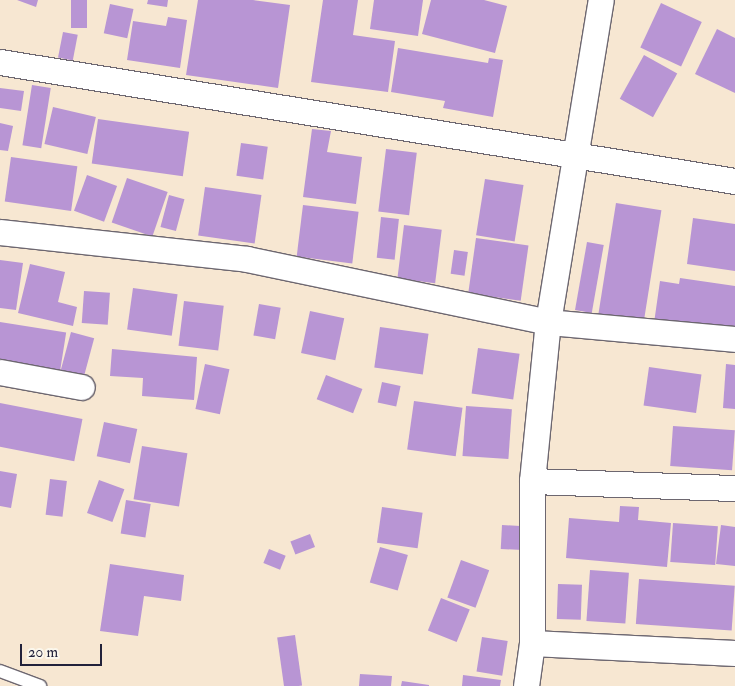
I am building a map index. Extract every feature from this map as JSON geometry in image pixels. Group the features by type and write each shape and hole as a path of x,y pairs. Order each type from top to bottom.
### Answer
{"street":[{"path":"526,686 532,643 532,481 548,322 563,220 577,156 601,0"},
{"path":"0,62 290,107 735,181"},
{"path":"0,232 247,259 548,322 735,339"},
{"path":"0,372 82,387"},
{"path":"532,481 735,488"},
{"path":"532,643 735,653"}],"lane":[{"path":"0,671 40,686"}],"building":[{"path":"17,0 38,0 36,7"},
{"path":"71,0 87,0 87,28 71,28"},
{"path":"148,0 168,0 167,7 147,4"},
{"path":"198,0 253,0 290,5 278,88 186,75"},
{"path":"323,0 358,0 353,35 395,41 388,92 311,82"},
{"path":"374,0 423,0 418,36 370,29"},
{"path":"431,0 484,0 507,6 495,53 422,34"},
{"path":"661,3 702,22 681,66 640,47"},
{"path":"110,4 133,9 127,38 104,33"},
{"path":"168,17 187,20 180,68 127,60 133,21 166,26"},
{"path":"717,29 735,38 735,93 695,74"},
{"path":"63,32 78,35 73,60 58,58"},
{"path":"398,48 488,63 489,58 503,60 493,117 443,108 445,101 391,92"},
{"path":"644,55 677,73 653,117 620,99"},
{"path":"32,85 51,88 41,148 22,145"},
{"path":"0,88 24,91 21,111 0,108"},
{"path":"53,107 96,117 87,154 44,144"},
{"path":"98,119 189,132 183,176 92,164"},
{"path":"0,123 13,126 8,151 0,150"},
{"path":"312,129 331,131 327,152 362,157 356,204 303,197"},
{"path":"241,143 268,147 263,179 236,176"},
{"path":"386,149 417,153 409,215 378,212"},
{"path":"11,157 77,166 71,211 5,202"},
{"path":"87,175 117,186 104,222 74,211"},
{"path":"127,178 168,192 152,236 112,222"},
{"path":"485,179 524,185 515,241 476,235"},
{"path":"205,187 261,195 255,243 198,236"},
{"path":"169,195 184,199 176,231 160,227"},
{"path":"616,203 661,210 643,324 598,317"},
{"path":"303,205 359,212 352,263 297,257"},
{"path":"381,217 399,219 395,260 377,258"},
{"path":"693,218 735,224 735,271 687,264"},
{"path":"404,225 442,230 435,283 397,279"},
{"path":"476,238 528,245 521,301 468,293"},
{"path":"587,242 604,245 592,313 575,310"},
{"path":"454,250 468,252 465,276 451,274"},
{"path":"0,260 23,263 16,310 0,308"},
{"path":"30,264 65,272 58,302 77,307 73,326 18,313"},
{"path":"680,278 735,286 735,328 654,323 660,281 679,284"},
{"path":"133,288 178,294 172,336 127,330"},
{"path":"84,291 110,293 108,325 82,323"},
{"path":"184,301 224,306 218,351 179,346"},
{"path":"259,304 281,308 275,339 253,336"},
{"path":"310,311 344,318 335,360 301,353"},
{"path":"0,322 66,332 60,374 0,365"},
{"path":"380,327 429,334 423,374 374,368"},
{"path":"71,332 94,338 83,379 60,373"},
{"path":"478,348 520,354 513,399 472,394"},
{"path":"112,349 197,357 194,400 142,396 143,378 110,376"},
{"path":"205,364 229,369 220,414 195,409"},
{"path":"726,364 735,365 735,409 723,408"},
{"path":"649,367 701,374 696,413 644,406"},
{"path":"326,375 362,389 353,413 317,399"},
{"path":"382,382 401,386 396,406 378,403"},
{"path":"414,401 463,408 456,456 407,450"},
{"path":"0,403 82,419 74,461 0,447"},
{"path":"466,406 512,409 508,459 463,456"},
{"path":"104,422 137,429 130,463 97,456"},
{"path":"673,426 735,430 732,470 670,466"},
{"path":"142,446 187,453 179,507 134,499"},
{"path":"0,471 17,474 11,508 0,506"},
{"path":"50,479 67,481 62,517 46,515"},
{"path":"99,480 124,489 112,522 87,513"},
{"path":"126,500 151,504 145,537 121,534"},
{"path":"620,506 639,507 638,520 671,523 667,567 566,558 569,518 619,522"},
{"path":"382,507 423,513 418,548 377,543"},
{"path":"673,523 718,526 715,565 670,562"},
{"path":"502,525 524,526 523,550 501,549"},
{"path":"721,525 735,527 735,566 716,564"},
{"path":"310,534 315,547 295,555 290,542"},
{"path":"380,547 408,555 398,591 370,583"},
{"path":"269,549 286,556 280,570 263,563"},
{"path":"461,560 489,570 476,608 447,598"},
{"path":"110,564 184,575 181,601 144,596 138,636 100,631"},
{"path":"590,570 629,573 625,624 586,621"},
{"path":"639,579 735,586 732,631 636,624"},
{"path":"558,584 582,585 581,620 557,619"},
{"path":"441,598 470,610 457,642 428,630"},
{"path":"295,635 302,686 284,686 277,638"},
{"path":"482,637 508,641 502,676 477,672"},
{"path":"360,674 392,676 391,686 359,686"},
{"path":"463,675 501,680 500,686 462,686"},
{"path":"402,681 429,685 429,686 401,686"}]}
